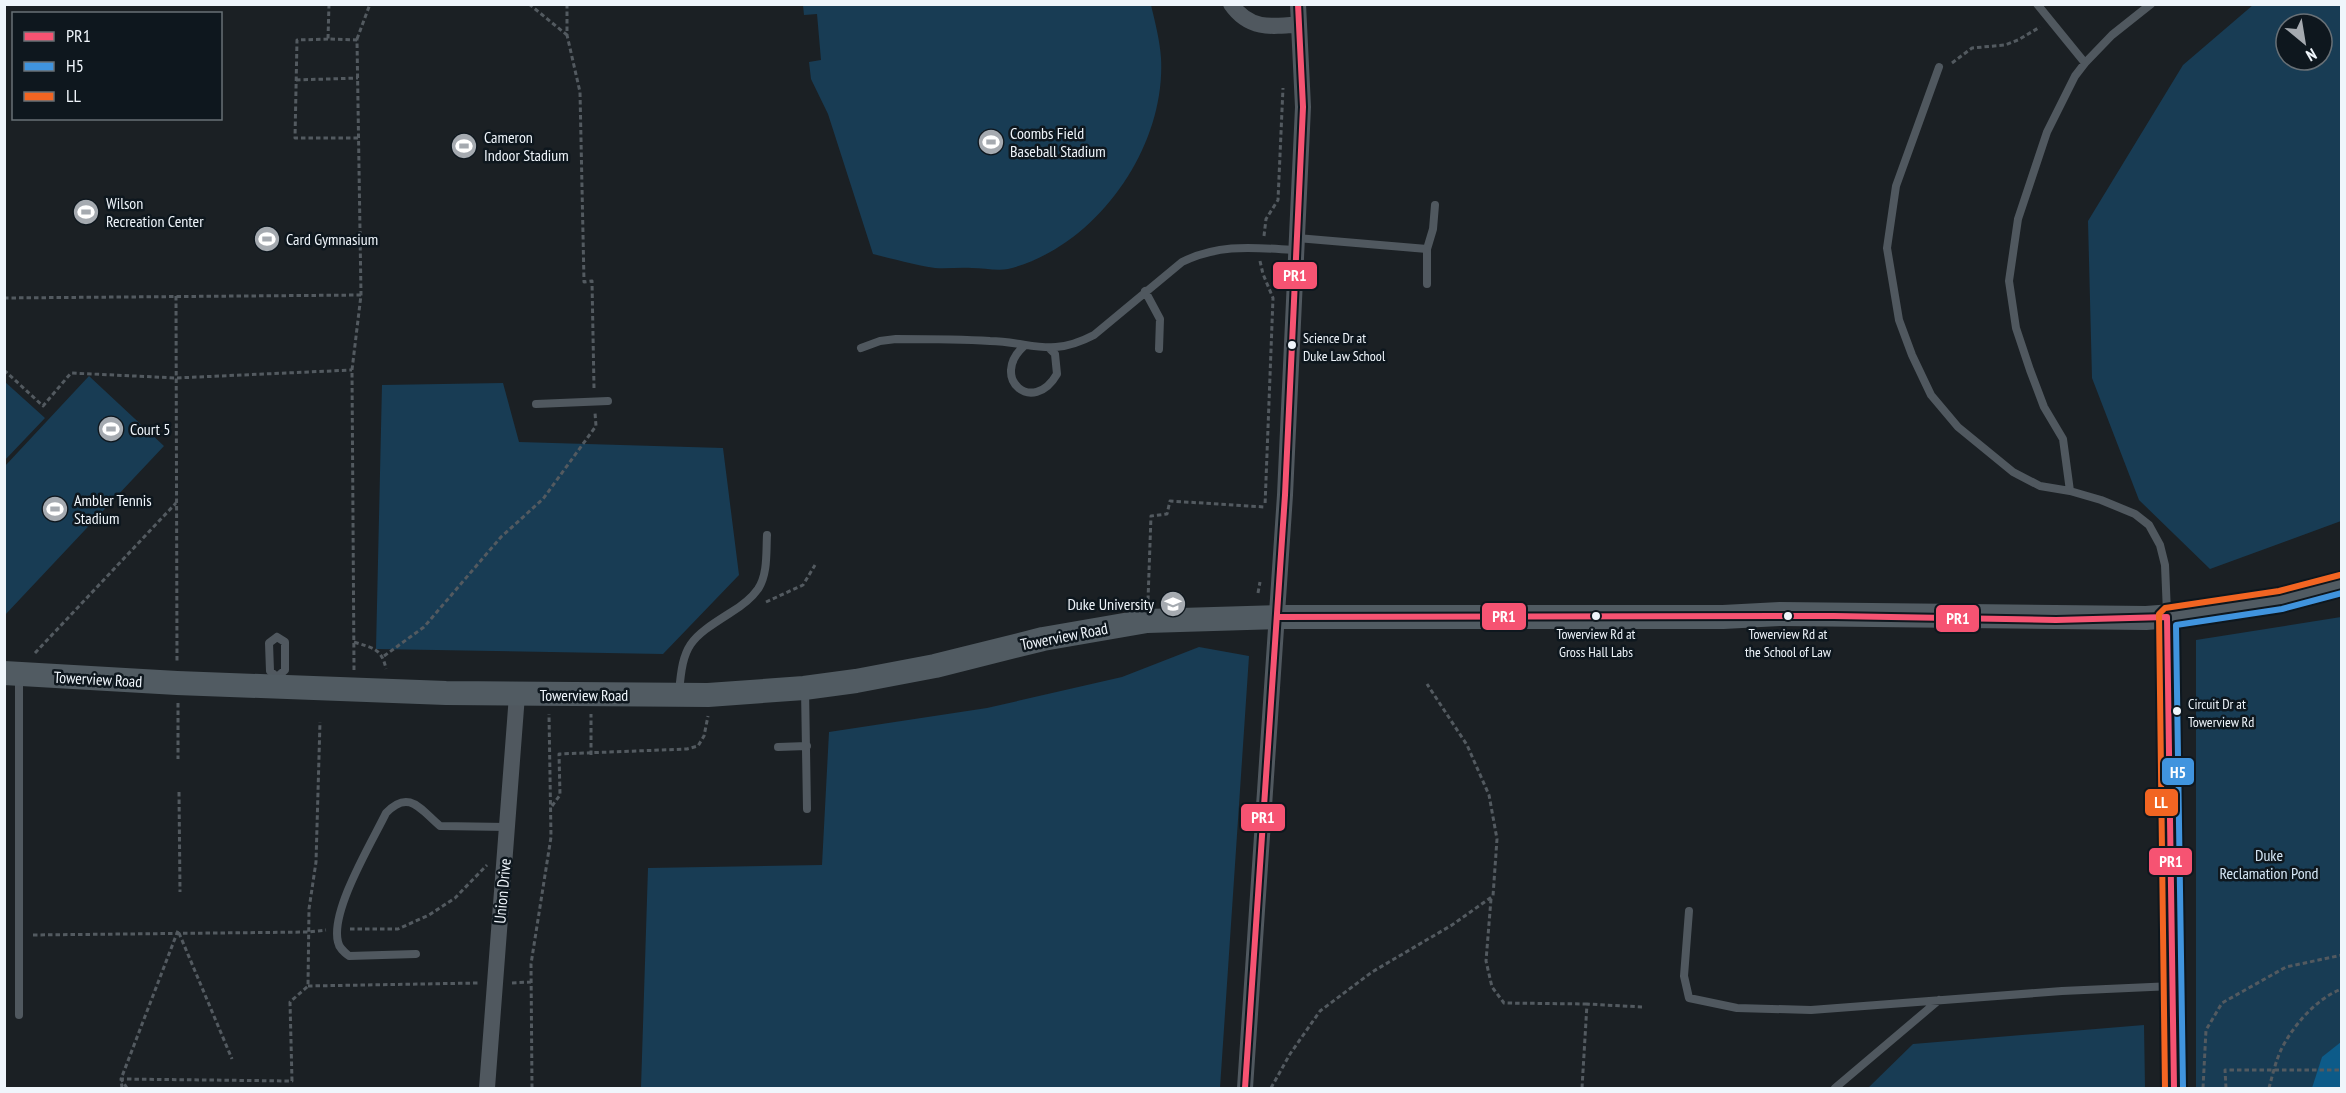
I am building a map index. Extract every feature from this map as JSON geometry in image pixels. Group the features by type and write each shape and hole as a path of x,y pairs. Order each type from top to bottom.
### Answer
{"street":[{"path":"1231,4 1240,17 1252,24 1278,27 1299,24"},
{"path":"1245,1089 1285,495 1303,107 1298,4"},
{"name":"Towerview Road","path":"18,668 177,683 278,682 354,689 517,694 679,695 804,688 856,681 935,666 1043,639 1147,621 1277,617 1780,615 2089,619 2167,617 2281,600 2342,584"},
{"path":"2167,617 2174,1089"},
{"name":"Union Drive","path":"487,1089 517,694"}],"lane":[{"path":"2037,4 2085,63"},
{"path":"2070,491 2063,439 2044,407 2016,328 2009,281 2018,219 2052,122 2075,76 2112,35 2151,4"},
{"path":"1939,67 1896,186 1887,248 1899,320 1912,355 1931,394 1958,427 2013,472 2040,486 2070,491 2101,500 2135,514 2149,525 2160,545 2165,565 2167,617"},
{"path":"1427,284 1427,249 1434,230 1434,205"},
{"path":"861,348 880,341 896,339 993,341 1049,348 1078,343 1094,335 1182,262 1211,250 1297,244 1427,249"},
{"path":"1145,291 1160,319 1159,349"},
{"path":"1024,346 1012,359 1010,373 1020,389 1029,393 1040,392 1047,388 1057,374 1055,354 1049,348"},
{"path":"536,404 608,401"},
{"path":"679,695 682,661 687,648 709,626 738,608 759,588 764,575 768,535"},
{"path":"277,635 285,642 285,670 278,682 270,671 269,643 277,635"},
{"path":"18,668 19,1015"},
{"path":"804,688 807,809"},
{"path":"778,747 807,746"},
{"path":"416,954 349,956 341,950 338,942 337,929 341,906 387,813 404,800 413,803 440,826 507,827"},
{"path":"1689,911 1684,976 1689,998 1737,1008 1810,1010 2062,991 2174,987"},
{"path":"1835,1089 1939,1000"}],"path":[{"path":"328,39 329,4"},
{"path":"354,689 352,370 361,295 357,40 370,4"},
{"path":"529,4 567,35"},
{"path":"384,656 424,627 501,537 543,499 596,426 592,281 584,282 580,92 567,35 567,4"},
{"path":"1939,67 1952,63 1972,48 1993,47 2018,40 2049,19"},
{"path":"357,40 297,40 295,138 359,138"},
{"path":"296,80 358,78"},
{"path":"1263,238 1266,219 1278,200 1283,78"},
{"path":"1147,621 1151,516 1167,514 1170,501 1265,507 1273,298 1260,261"},
{"path":"4,298 361,295"},
{"path":"176,296 178,759"},
{"path":"4,370 43,406 71,373 176,378 352,370"},
{"path":"18,668 178,501"},
{"path":"1258,593 1260,572"},
{"path":"354,642 376,649 384,656 386,669"},
{"path":"1427,684 1467,745 1489,795 1497,839 1486,961 1492,987 1504,1003 1642,1006"},
{"path":"532,1089 531,964 551,837 549,713"},
{"path":"591,714 591,755"},
{"path":"552,806 560,795 559,754 687,749 698,746 704,736 708,716"},
{"path":"308,986 308,932 316,862 320,722"},
{"path":"179,792 180,892"},
{"path":"19,935 308,932 399,928 429,915 455,898 489,862"},
{"path":"1271,1089 1290,1054 1320,1011 1372,972 1452,925 1493,896"},
{"path":"122,1089 122,1079 179,930 232,1059"},
{"path":"2203,1089 2206,1030 2222,1003 2286,967 2342,955"},
{"path":"122,1079 292,1081 290,1002 308,986 531,982"},
{"path":"2269,1089 2281,1051 2296,1027 2313,1008 2342,989"},
{"path":"1582,1089 1587,1004"},
{"path":"2226,1089 2225,1070 2342,1070"},
{"path":"122,1079 127,1089"},
{"path":"241,1081 241,1089"}],"green space":[{"name":"Coombs Field Baseball Stadium","path":"803,5 1151,5 1161,58 1159,92 1152,126 1138,159 1119,189 1096,216 1070,239 1040,257 999,270 935,268 873,254 828,114 811,79 809,62 821,60 817,14 804,15"},
{"path":"2253,5 2341,5 2341,521 2210,569 2139,500 2092,378 2088,221 2183,65"},
{"name":"Ambler Tennis Stadium","path":"89,376 164,446 5,615 5,466"},
{"path":"4,381 45,418 5,460 4,460"},
{"path":"503,383 519,442 723,448 739,575 663,654 376,649 382,385"},
{"name":"Duke Reclamation Pond","path":"2341,617 2341,1088 2196,1088 2196,640"},
{"path":"1199,647 1249,656 1220,1088 641,1088 648,868 822,865 829,732 987,708 1122,677"},
{"path":"2144,1025 2145,1088 1868,1088 1913,1044"}],"water":[{"path":"2341,1042 2341,1088 2312,1088 2322,1057"}],"transit line":[{"name":"PR1","path":"1245,1088 1285,495 1303,107 1298,4"},
{"name":"LL","path":"2165,1088 2159,614 2165,608 2279,591 2340,575"},
{"name":"H5","path":"2183,1088 2176,625 2282,609 2342,593"},
{"name":"PR1","path":"1277,617 1834,616 2056,620 2167,617 2174,1088"}],"place":[{"name":"Coombs Field Baseball Stadium","path":"991,142"},
{"name":"Cameron Indoor Stadium","path":"464,146"},
{"name":"Wilson Recreation Center","path":"86,212"},
{"name":"Card Gymnasium","path":"267,239"},
{"name":"Science Dr at Duke Law School","path":"1292,345"},
{"name":"Court 5","path":"111,429"},
{"name":"Ambler Tennis Stadium","path":"55,509"},
{"name":"Duke University","path":"1173,604"},
{"name":"Towerview Rd at Gross Hall Labs","path":"1596,616"},
{"name":"Towerview Rd at the School of Law","path":"1788,616"},
{"name":"Circuit Dr at Towerview Rd","path":"2177,711"}]}
